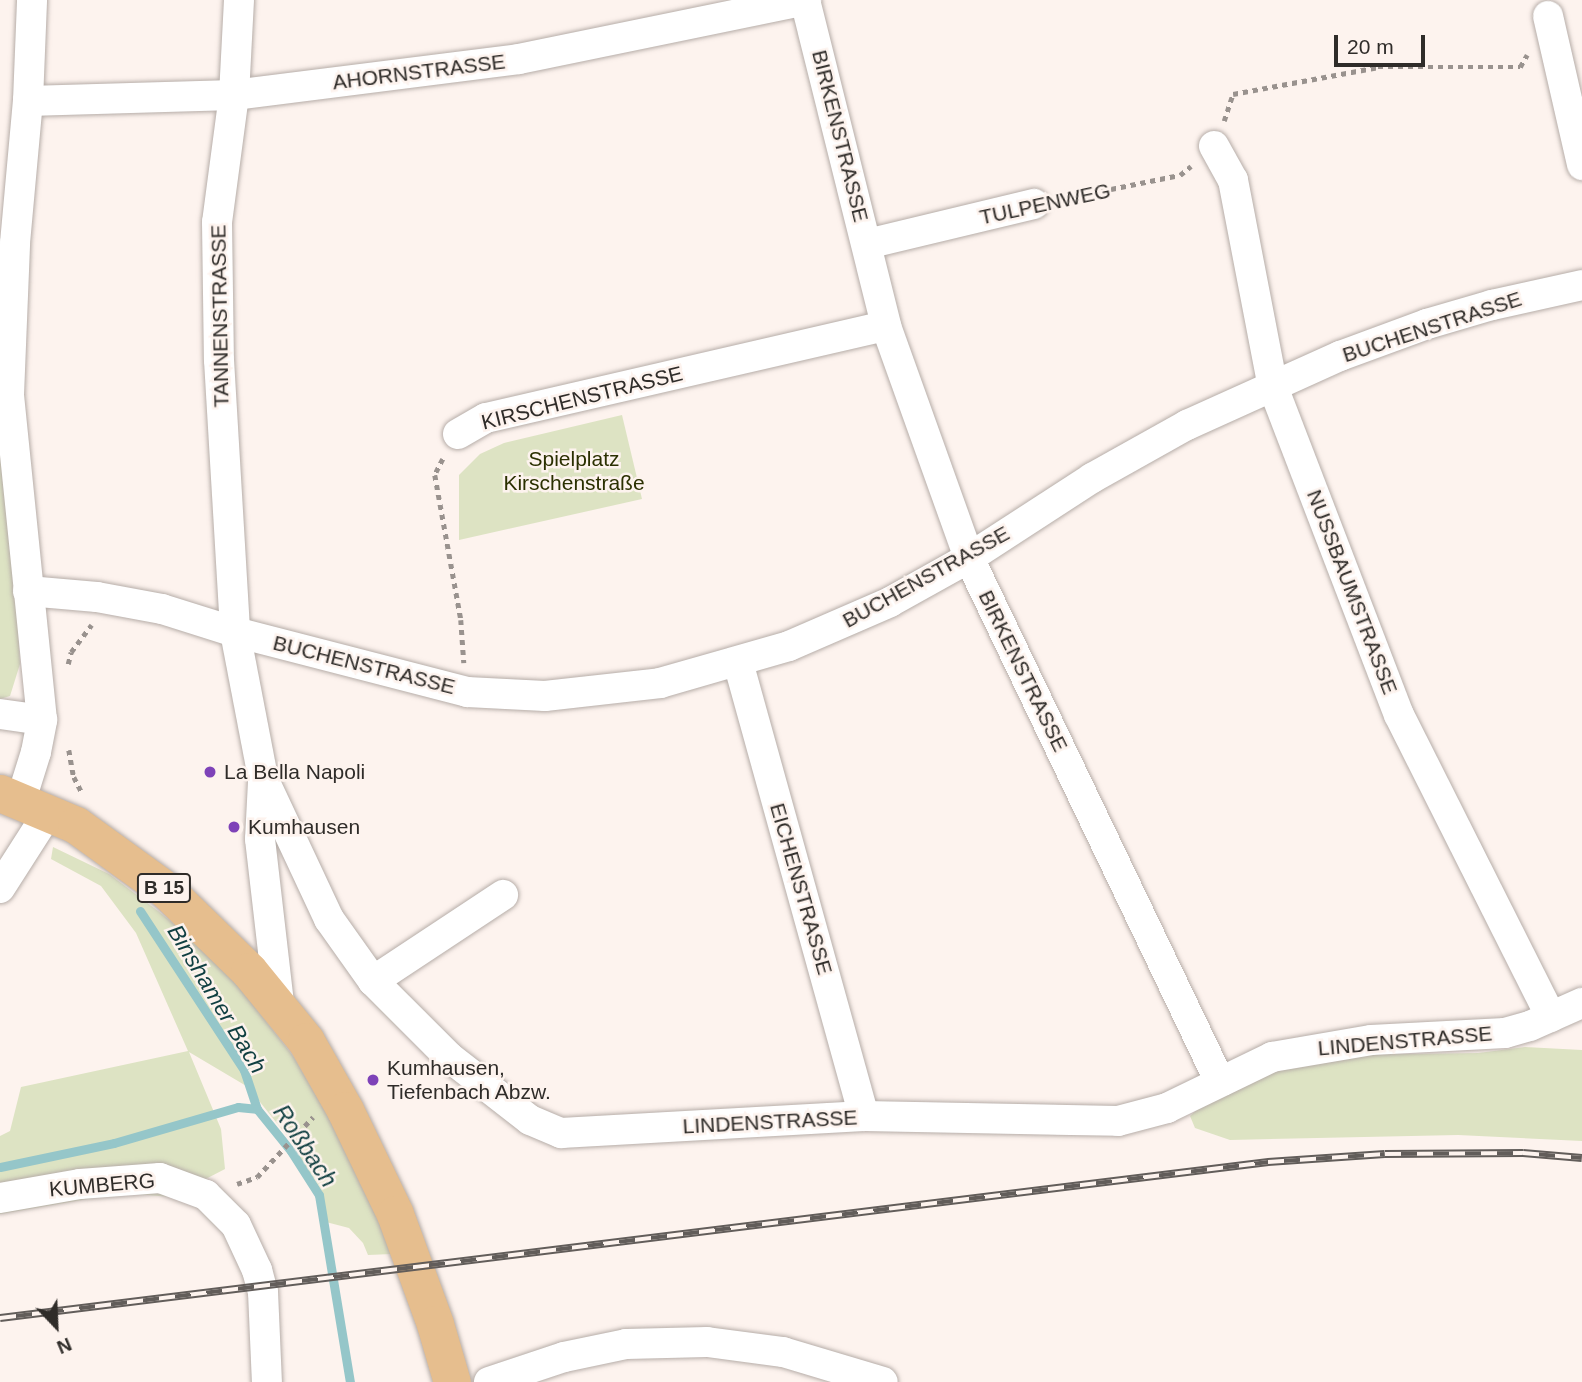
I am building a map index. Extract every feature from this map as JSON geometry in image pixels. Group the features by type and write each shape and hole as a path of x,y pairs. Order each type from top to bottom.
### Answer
{"main road":[{"name":"B 15","path":"23,802 76,825 166,890 240,962 306,1041 396,1214 435,1324 452,1382"}],"street":[{"path":"0,888 42,720 9,396 15,243 28,101 32,0"},
{"name":"TANNENSTRASSE","path":"235,632 219,360 217,222 234,95 239,0"},
{"name":"AHORNSTRASSE","path":"28,101 234,95 519,59 806,0"},
{"name":"BIRKENSTRASSE","path":"806,0 886,326 969,558 1220,1082"},
{"path":"1548,16 1582,165"},
{"name":"NUSSBAUMSTRASSE","path":"1214,146 1233,180 1273,387 1399,715 1551,1017"},
{"name":"TULPENWEG","path":"867,244 1034,204"},
{"name":"BUCHENSTRASSE","path":"28,591 97,597 162,609 235,632 467,692 545,695 660,683 738,662 842,624 969,558 1104,471 1187,425 1340,356 1427,324 1504,302 1582,285"},
{"name":"KIRSCHENSTRASSE","path":"458,434 486,418 886,326"},
{"name":"LINDENSTRASSE","path":"235,632 263,778 329,919 373,981 449,1057 530,1120 561,1133 864,1116 1118,1121 1167,1108 1272,1057 1371,1040 1506,1033 1582,1003"},
{"name":"EICHENSTRASSE","path":"738,662 864,1116"},
{"path":"0,714 42,720"},
{"path":"263,778 260,839 280,1011"},
{"path":"373,981 503,895"},
{"name":"KUMBERG","path":"0,1198 80,1184 160,1178 206,1195 236,1225 257,1270 263,1292 267,1382"},
{"path":"500,1380 564,1357 626,1344 707,1342 783,1352 883,1382"}],"path":[{"path":"1214,146 1233,94 1378,67 1520,67 1548,16"},
{"name":"TULPENWEG","path":"1034,204 1180,175 1214,146"},
{"name":"KIRSCHENSTRASSE","path":"458,434 435,475 461,620 467,692"},
{"path":"257,1177 335,1093"}],"green space":[{"path":"0,245 20,664 10,696 0,699"},
{"name":"Spielplatz Kirschenstraße","path":"622,415 642,499 459,540 459,475 480,454 504,443"},
{"path":"53,847 109,874 199,944 239,987 293,1056 332,1123 371,1197 392,1254 368,1255 363,1243 349,1228 326,1222 295,1146 248,1087 189,1052 221,1129 225,1169 171,1197 123,1193 0,1214 0,1136 10,1131 21,1087 188,1051 136,933 101,886 51,859"},
{"path":"1525,1047 1582,1050 1582,1141 1458,1135 1230,1140 1195,1128 1190,1116 1204,1103 1277,1070 1335,1055 1478,1053"}],"waterway":[{"name":"Binshamer Bach","path":"140,911 244,1070 257,1109"},
{"name":"Roßbach","path":"0,1167 114,1143 238,1107 257,1109 291,1151 319,1195 350,1382"}],"railway":[{"path":"0,1318 1268,1162 1385,1154 1523,1153 1582,1158"}],"place":[{"name":"La Bella Napoli","path":"210,772"},
{"name":"Kumhausen","path":"234,827"},
{"name":"Kumhausen, Tiefenbach Abzw.","path":"373,1080"}]}
